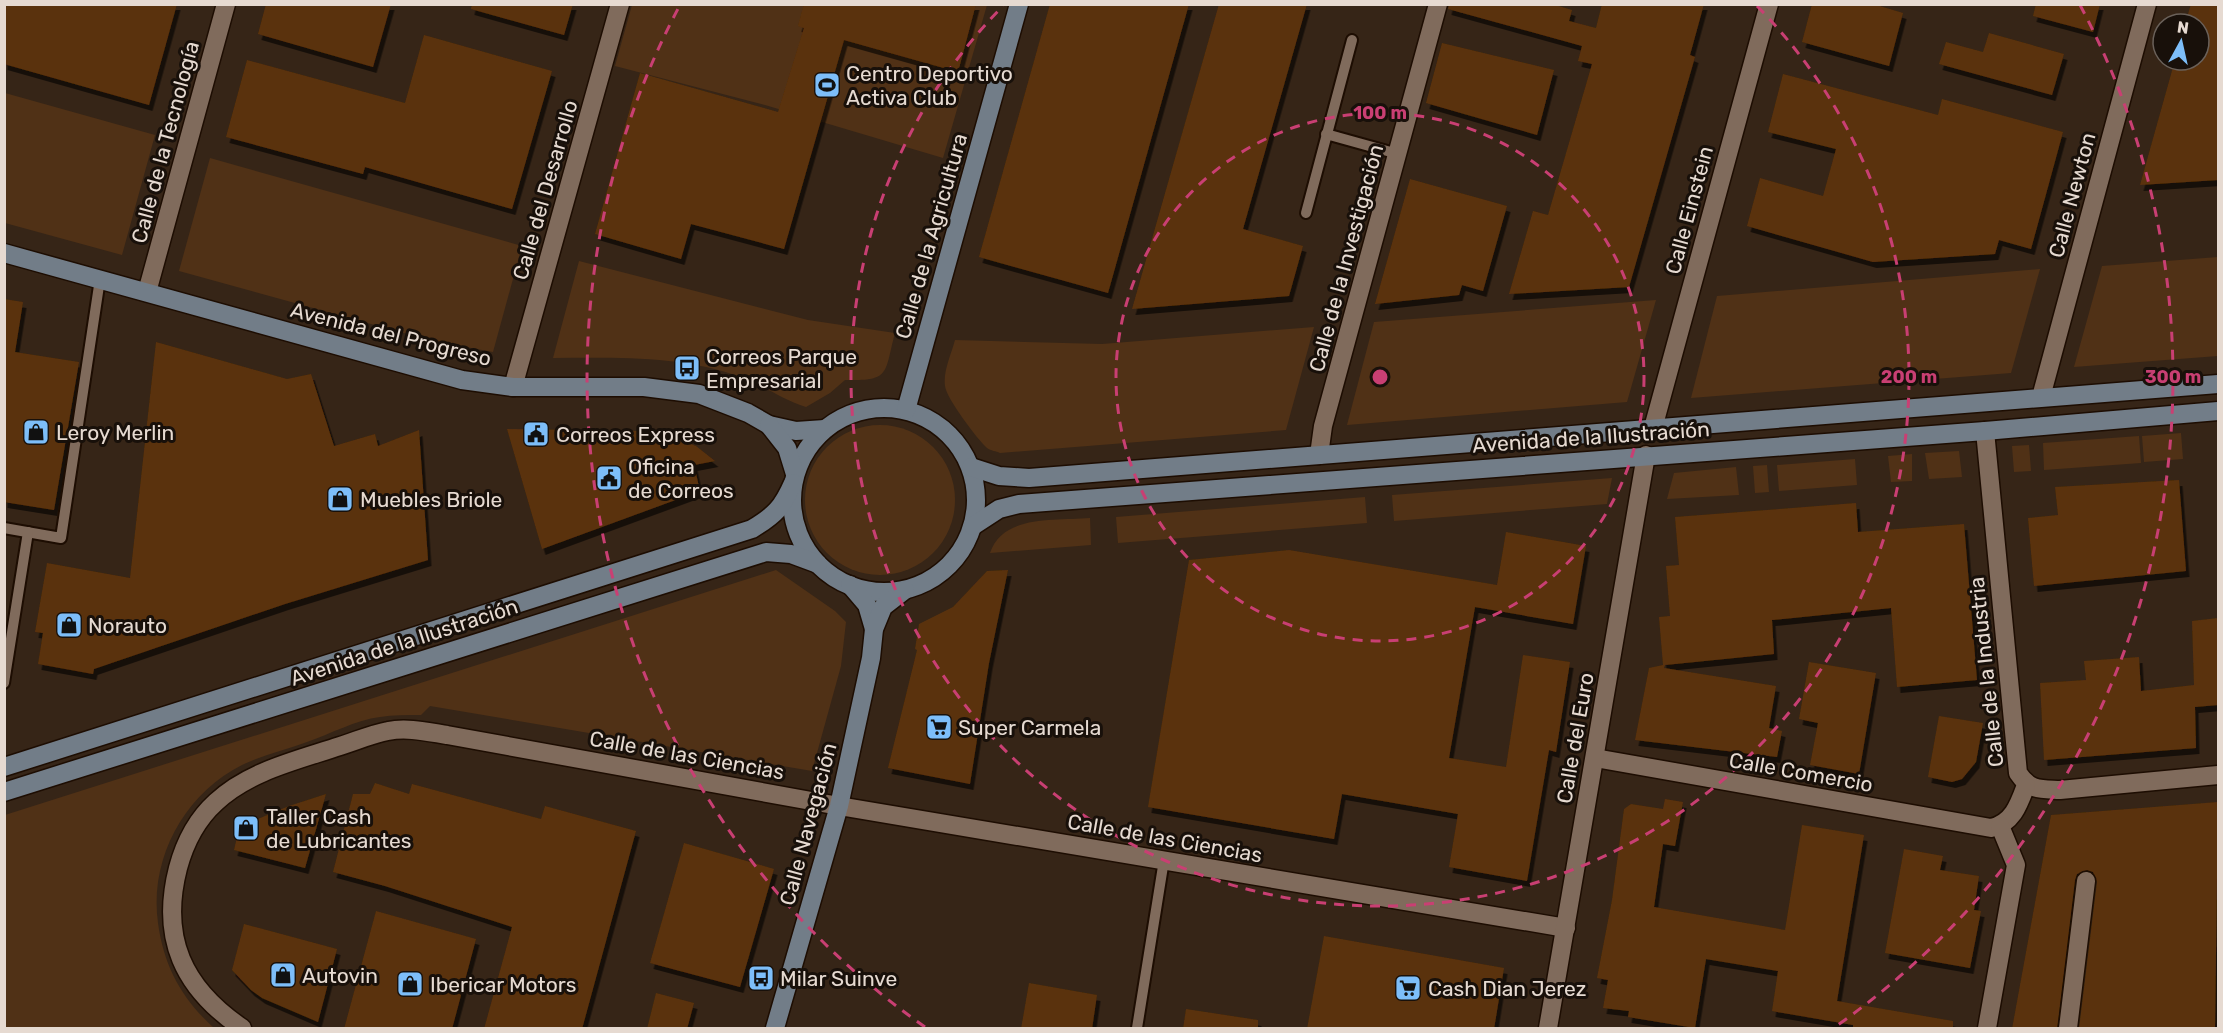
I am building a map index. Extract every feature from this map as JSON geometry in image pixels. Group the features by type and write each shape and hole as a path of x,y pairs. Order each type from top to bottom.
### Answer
{"street":[{"name":"Calle de la Tecnología","path":"147,292 226,4"},
{"name":"Calle del Desarrollo","path":"513,387 620,4"},
{"name":"Calle de la Agricultura","path":"906,410 1019,4"},
{"name":"Calle de la Investigación","path":"1318,455 1323,426 1438,4"},
{"name":"Calle Einstein","path":"1653,428 1769,4"},
{"name":"Calle Newton","path":"2041,398 2147,4"},
{"name":"Avenida del Progreso","path":"4,253 462,380 513,387 644,387 699,394 748,413 769,425 796,431 825,429"},
{"name":"Avenida de la Ilustración","path":"971,467 999,476 1029,478 2218,384"},
{"path":"880,407 906,410 941,427 963,451 971,467 977,496 973,526 956,559 932,579 904,590 879,592 850,585 818,564 798,532 792,505 794,479 808,448 825,429 849,414 880,407"},
{"name":"Avenida de la Ilustración","path":"973,526 999,509 1019,504 1985,431 2218,411"},
{"name":"Avenida del Progreso","path":"769,425 787,448 794,479"},
{"name":"Calle de la Industria","path":"1985,431 2018,773 2026,785 2039,789 2060,790 2218,775"},
{"name":"Calle del Euro","path":"1548,1029 1646,455"},
{"name":"Avenida de la Ilustración","path":"4,767 752,529 770,518 784,505 794,479"},
{"name":"Avenida de la Ilustración","path":"4,792 766,552 791,554 818,564"},
{"name":"Calle Navegación","path":"850,585 867,606 874,629"},
{"name":"Calle Navegación","path":"775,1029 839,806 871,658 874,629 883,607 904,590"},
{"name":"Calle de las Ciencias","path":"242,1029 225,1017 200,992 184,967 172,932 174,885 182,853 196,822 247,779 291,762 388,731 412,730 839,806 1566,928"},
{"name":"Calle Comercio","path":"1595,758 1991,828 2000,826"},
{"path":"1987,1029 2016,865 2000,826 2018,807 2026,785"},
{"path":"2068,1029 2086,881"}],"lane":[{"path":"1306,213 1353,40"},
{"path":"1326,134 1398,154"},
{"path":"4,528 61,538 99,279"},
{"path":"4,683 28,532"},
{"path":"1137,1029 1164,860"}],"shaded area":[{"name":"Centro Deportivo Activa Club","path":"632,5 987,5 943,158 765,105 615,66"},
{"path":"5,93 155,135 122,255 5,223"},
{"path":"210,158 522,246 493,352 433,341 179,271"},
{"path":"2218,257 2218,356 2074,367 2102,266"},
{"path":"579,261 808,320 895,333 886,366 883,372 871,379 845,380 830,393 806,407 743,378 696,365 649,359 553,358"},
{"path":"2040,269 2011,373 1691,398 1717,296"},
{"path":"1656,300 1627,402 1347,425 1374,322"},
{"path":"1314,327 1286,430 1000,453 987,448 977,437 956,409 945,386 946,369 955,340 1102,344"},
{"path":"880,425 895,426 909,431 933,447 949,471 954,485 954,515 949,529 933,553 909,569 895,574 880,575 865,574 851,569 827,553 811,529 806,515 805,500 806,485 811,471 827,447 851,431 865,426"},
{"path":"2181,433 2183,459 2144,462 2142,436"},
{"path":"2139,436 2141,463 2044,470 2043,443"},
{"path":"2029,445 2031,471 2014,472 2012,446"},
{"path":"1959,451 1962,477 1929,479 1925,453"},
{"path":"1912,454 1912,481 1891,482 1888,456"},
{"path":"1855,459 1857,485 1779,491 1777,465"},
{"path":"1767,465 1769,492 1755,493 1753,466"},
{"path":"1736,467 1739,495 1667,499 1674,473"},
{"path":"1612,478 1607,504 1394,521 1392,495"},
{"path":"1365,497 1367,523 1118,543 1116,517"},
{"path":"1090,518 1091,545 990,553 997,540 1018,526 1047,520"},
{"path":"776,570 835,611 846,622 841,666 812,771 430,706 421,715 385,716 362,721 258,758 221,777 203,793 175,831 165,853 159,875 157,899 161,939 176,981 193,1006 214,1028 5,1028 5,815"}],"building":[{"path":"4,4 177,4 149,105 4,64"},
{"path":"266,4 391,4 373,67 258,34"},
{"path":"472,4 573,4 564,35 471,9"},
{"path":"804,4 976,4 958,72 844,40 784,249 691,224 681,259 595,234 640,73 778,112 804,28 798,26"},
{"path":"1050,4 1189,4 1108,293 979,257"},
{"path":"1219,4 1307,4 1243,229 1303,246 1289,296 1132,309"},
{"path":"1449,4 1552,4 1572,10 1569,21 1596,28 1602,4 1704,4 1690,55 1695,57 1629,287 1509,294 1533,211 1548,215 1592,64 1578,61 1582,46 1448,9"},
{"path":"1812,4 1873,4 1903,13 1889,66 1802,42"},
{"path":"2036,4 2100,4 2093,32 2033,16"},
{"path":"2191,4 2218,4 2218,180 2140,185 2172,72 2211,72 2211,12 2189,12"},
{"path":"1989,33 2064,54 2052,95 1939,64 1946,42 1983,52"},
{"path":"424,35 552,71 512,209 365,167 363,174 226,137 247,60 405,103"},
{"path":"1442,43 1554,70 1537,135 1426,103"},
{"path":"1783,74 1938,115 1942,99 2063,132 2031,249 1999,240 1995,254 1873,262 1747,226 1760,178 1823,196 1836,149 1768,132"},
{"path":"1410,179 1507,206 1483,291 1462,285 1459,295 1375,304"},
{"name":"Leroy Merlin","path":"4,299 23,302 15,352 79,362 54,510 4,502"},
{"name":"Muebles Briole","path":"156,342 287,379 311,374 334,446 375,434 378,446 419,430 428,560 285,604 94,669 93,674 38,664 43,633 35,632 47,563 130,578"},
{"name":"Oficina de Correos","path":"507,429 643,431 668,435 696,446 715,461 694,465 700,491 542,549"},
{"path":"2179,480 2186,571 2034,586 2028,518 2058,515 2055,487"},
{"path":"1856,503 1858,532 1964,524 1977,680 1897,687 1891,608 1772,620 1774,654 1665,665 1664,668 1776,686 1769,728 1782,731 1777,757 1635,740 1649,668 1663,665 1659,617 1670,616 1666,566 1679,565 1675,517"},
{"path":"1506,532 1586,546 1573,624 1475,607 1449,758 1506,767 1523,655 1570,662 1556,752 1549,750 1527,881 1449,867 1458,814 1342,794 1334,839 1148,807 1189,560 1289,550 1497,585"},
{"path":"1008,570 989,663 970,784 888,768 917,650 915,649 919,624 953,607 987,571"},
{"path":"2218,618 2218,705 2195,707 2196,748 2044,760 2040,683 2086,680 2084,661 2139,657 2141,691 2194,685 2192,621"},
{"path":"1809,662 1876,673 1859,774 1810,765 1818,723 1799,719"},
{"path":"1939,716 1983,723 1976,762 1962,779 1952,782 1928,777"},
{"path":"375,783 409,794 412,784 541,819 545,806 636,831 582,1029 484,1029 512,927 385,886 333,872 353,794 370,794"},
{"path":"326,794 305,868 234,850 237,837 253,821"},
{"path":"1665,799 1683,802 1675,846 1663,844 1654,907 1785,930 1802,825 1864,835 1837,1001 1953,1021 1953,1029 1853,1029 1853,1025 1772,1011 1778,971 1706,959 1695,1028 1628,1017 1629,1011 1603,1008 1608,980 1597,978 1612,900 1624,809 1631,804 1663,809"},
{"path":"2218,802 2215,1029 2079,1029 2097,882 2093,872 2087,870 2077,874 2075,880 2057,1029 2012,1029 2051,815"},
{"path":"684,843 774,869 740,987 650,963"},
{"path":"1904,849 1943,856 1940,870 1979,876 1974,910 1981,911 1970,968 1885,953"},
{"name":"Ibericar Motors","path":"376,911 476,939 452,1029 344,1029"},
{"name":"Autovin","path":"244,924 337,949 318,1022 262,998 232,970"},
{"name":"Cash Dian Jerez","path":"1324,936 1504,968 1494,1029 1307,1029"},
{"path":"1029,983 1097,995 1092,1029 1021,1029"},
{"path":"656,993 694,1003 687,1029 647,1029"},
{"path":"1186,1009 1258,1020 1258,1029 1183,1029"}],"place":[{"name":"Centro Deportivo Activa Club","path":"827,85"},
{"name":"Correos Parque Empresarial","path":"687,368"},
{"name":"Leroy Merlin","path":"36,432"},
{"name":"Correos Express","path":"536,434"},
{"name":"Oficina de Correos","path":"609,478"},
{"name":"Muebles Briole","path":"340,499"},
{"name":"Norauto","path":"69,625"},
{"name":"Super Carmela","path":"939,727"},
{"name":"Taller Cash de Lubricantes","path":"246,828"},
{"name":"Autovin","path":"283,975"},
{"name":"Milar Suinve","path":"761,978"},
{"name":"Ibericar Motors","path":"410,984"},
{"name":"Cash Dian Jerez","path":"1408,988"}]}
